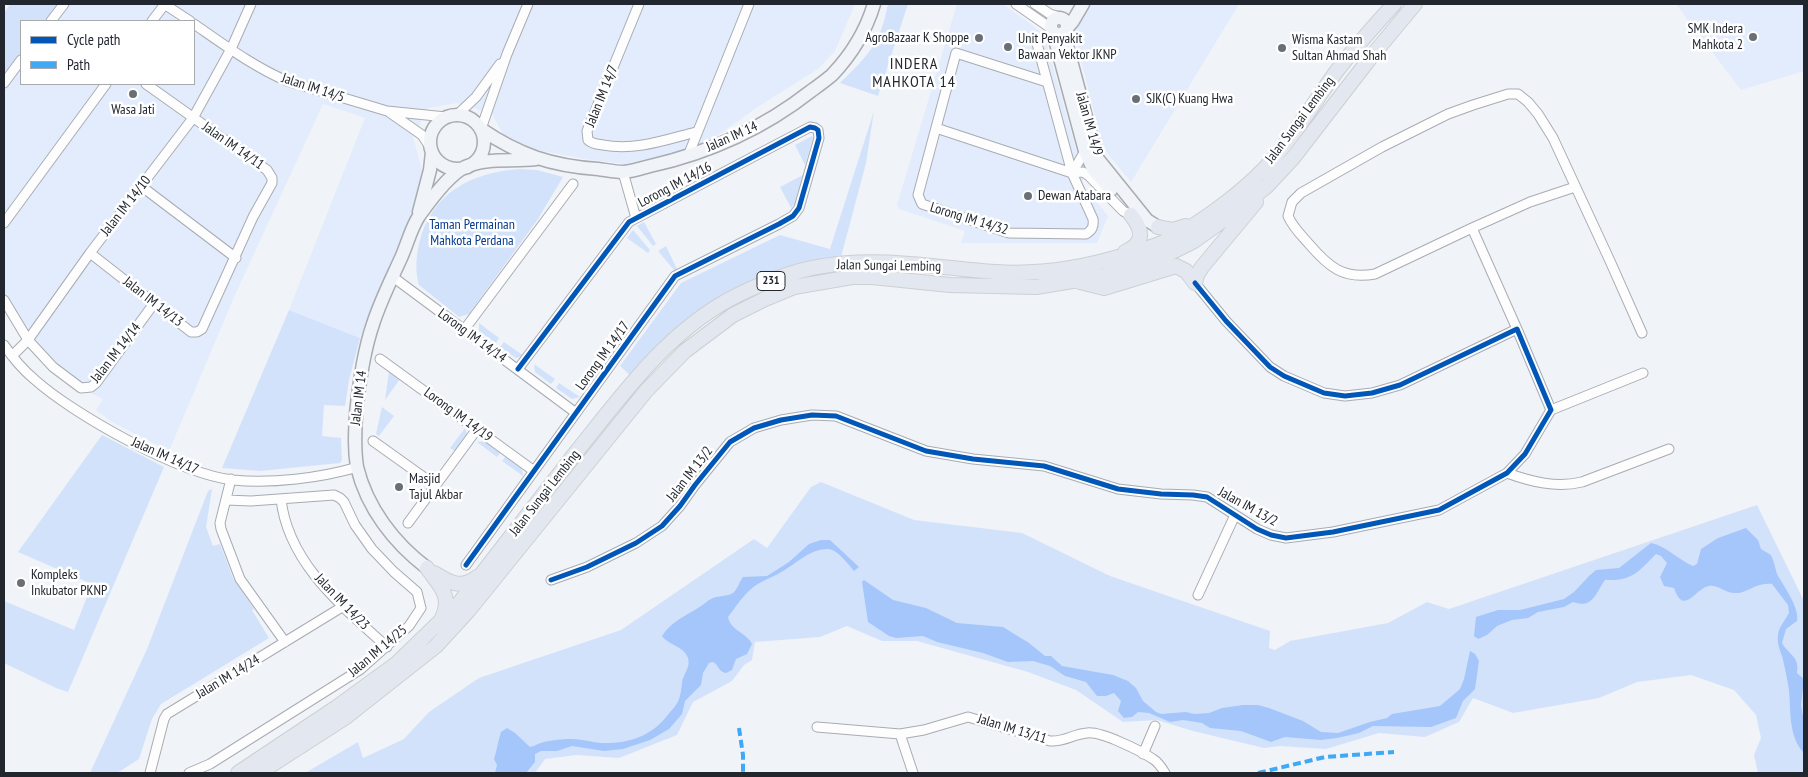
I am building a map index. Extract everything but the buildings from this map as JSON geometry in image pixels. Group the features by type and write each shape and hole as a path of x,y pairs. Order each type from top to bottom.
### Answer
{"main road":[{"name":"Jalan Sungai Lembing","path":"238,773 337,707 396,664 438,625 460,602 635,378 677,336 729,299 774,279 822,266 862,262 951,267 996,272 1037,273 1092,265 1159,244 1172,238 1220,206 1263,170 1299,126 1337,71 1394,4"},
{"name":"Jalan Sungai Lembing","path":"259,773 346,717 436,646 469,610 646,391 684,351 733,315 794,287 852,277 872,277 950,285 1036,288 1079,282 1158,260 1194,241 1267,186 1293,158 1371,57 1415,4"},
{"path":"1196,283 1197,275 1202,267 1250,211 1267,186"},
{"path":"1092,265 1133,249 1136,246 1140,239 1140,229 1131,215"},
{"path":"1158,227 1173,230 1195,223"},
{"path":"1079,282 1104,288 1176,266 1186,271 1196,283"},
{"path":"427,568 455,584 473,580 482,574"},
{"path":"427,568 446,598 446,609 438,625"}],"street":[{"path":"52,20 64,4"},
{"path":"153,20 164,4 188,20"},
{"path":"231,49 251,4"},
{"path":"420,215 444,185 464,168 476,161 483,149 484,142 481,129 507,54 528,4"},
{"name":"Jalan IM 14/7","path":"640,4 587,131 588,140 596,144 627,148 638,147 696,132"},
{"path":"688,156 696,132 749,4"},
{"name":"Jalan IM 14","path":"536,158 579,168 624,172 688,156 724,142 761,124 798,101 830,76 849,55 862,36 874,4"},
{"path":"1016,4 1059,30"},
{"path":"1035,4 1067,22 1059,30"},
{"path":"1060,17 1067,13 1073,4"},
{"path":"1059,30 1073,21 1083,4"},
{"name":"Jalan IM 14/5","path":"195,25 231,49 287,81 386,111"},
{"name":"Jalan IM 14/9","path":"1059,30 1085,151 1093,168 1131,215"},
{"name":"Jalan IM 14/9","path":"1059,30 1066,42 1096,158 1147,220 1158,227"},
{"path":"1036,40 1072,173"},
{"name":"Jalan IM 14/10","path":"12,356 28,340 90,253 192,118 231,49"},
{"path":"420,215 430,170 430,135 432,129 440,120 452,116 476,97 507,54"},
{"path":"1047,82 956,54 936,128 1072,173 1083,172 1123,211 1131,215"},
{"path":"4,83 20,61"},
{"path":"4,222 105,85"},
{"path":"147,85 192,118"},
{"path":"1575,187 1530,202 1385,270 1363,276 1351,275 1337,270 1326,263 1301,235 1288,216 1292,202 1301,193 1382,146 1448,114 1473,104 1514,93 1523,97 1538,114 1553,138 1642,333"},
{"path":"386,111 470,118 481,129 506,146 536,158"},
{"path":"386,111 422,136 438,162 448,167 464,168 498,160 536,158"},
{"name":"Jalan IM 14/11","path":"192,118 267,170 272,178 272,183 236,258"},
{"name":"Lorong IM 14/16","path":"518,369 629,222 810,127 817,128"},
{"name":"Lorong IM 14/17","path":"466,565 675,276 790,218 799,208 820,134 817,128"},
{"name":"Lorong IM 14/32","path":"936,128 918,196 922,204 1009,233 1086,234 1090,231 1094,226 1093,219 1072,173"},
{"path":"1072,173 1085,151"},
{"path":"624,172 636,218"},
{"path":"464,330 573,184"},
{"path":"141,186 236,258"},
{"name":"Jalan IM 14","path":"420,215 372,325 362,370 354,440 358,467 366,493 384,524 400,544 427,568"},
{"path":"1472,228 1551,410 1643,373"},
{"name":"Jalan IM 14/13","path":"90,253 191,332 197,332 202,329 236,258"},
{"name":"Lorong IM 14/14","path":"393,277 576,413"},
{"path":"1196,283 1226,321 1270,367 1284,376 1324,393 1345,396 1372,393 1400,385 1517,329"},
{"name":"Jalan IM 14/14","path":"4,300 28,340 54,367 81,388 91,387 96,383 155,302"},
{"name":"Jalan IM 14/17","path":"4,345 21,367 49,392 98,423 179,464 231,480 252,481 288,479 358,467"},
{"name":"Lorong IM 14/19","path":"380,359 534,471"},
{"name":"Jalan IM 13/2","path":"552,580 587,567 636,543 662,526 730,442 754,428 766,424 812,415 836,416 907,445 939,454 1044,466 1118,489 1161,494 1193,494 1207,497 1271,535 1286,538 1310,536 1439,510 1507,473 1525,454 1551,410"},
{"path":"408,523 477,429"},
{"path":"373,441 436,486"},
{"path":"1507,473 1526,480 1546,484 1571,485 1669,449"},
{"path":"231,480 220,526 239,577 285,642"},
{"name":"Jalan IM 14/25","path":"189,773 210,764 361,669 409,626 421,608 417,592 372,549 355,525 344,502 340,498 334,496 281,498"},
{"path":"226,500 251,501 281,498"},
{"name":"Jalan IM 14/23","path":"281,498 282,514 301,556 316,578 342,606 387,647"},
{"path":"1198,595 1235,515"},
{"name":"Jalan IM 14/24","path":"150,773 167,714 342,606"},
{"name":"Jalan IM 13/11","path":"817,727 900,734 924,730 962,718 973,717 1050,741 1060,742 1077,734 1093,732 1153,759 1165,773"},
{"path":"1143,754 1155,726"},
{"path":"900,734 913,773"}],"shaded area":[{"path":"64,4 855,4 835,51 818,69 756,108 711,140 682,151 625,164 585,159 516,144 503,134 492,114 457,103 428,108 413,137 423,174 421,193 360,338 289,310 365,118 323,104 234,297 169,451 112,422 96,410 103,399 81,388 53,367 4,300 4,83 20,61 20,85 195,85 195,20 52,20"},
{"path":"957,4 1003,4 1044,34 1084,179 1081,183 1108,216 1097,243 961,243 965,231 899,209 897,205"},
{"name":"SJK(C) Kuang Hwa","path":"1087,4 1239,4 1131,182 1103,148 1075,36 1073,35"},
{"name":"SMK Indera Mahkota 2","path":"1676,4 1804,4 1804,71 1741,90"}],"green space":[{"path":"10,4 59,4 48,20 20,20 20,57 4,79 4,13"},
{"path":"888,4 908,4 878,96 840,83 872,48 881,30"},
{"path":"874,111 866,163 841,257 785,268 747,282 695,316 630,375 620,366 681,283 780,235 830,249"},
{"path":"812,136 813,138 805,165 795,145"},
{"name":"Taman Permainan Mahkota Perdana","path":"519,169 537,170 563,177 538,219 469,314 459,317 419,285 417,259 419,244 425,226 433,211 455,189 484,175"},
{"path":"803,175 795,203 791,208 780,187"},
{"path":"644,222 656,244 653,246 637,226"},
{"path":"633,230 650,250 648,253 627,238"},
{"path":"666,246 677,269 674,270 658,251"},
{"path":"289,310 360,338 349,380 345,406 324,405 322,436 341,438 342,460 340,463 260,471 222,468"},
{"path":"479,323 499,338 496,343 479,331"},
{"path":"504,342 524,356 516,358 500,347"},
{"path":"534,364 555,379 551,384 535,372"},
{"path":"389,371 400,379 385,400"},
{"path":"559,383 580,397 572,399 556,388"},
{"path":"382,407 394,416 379,436 376,434"},
{"path":"465,428 467,434 455,451 450,448"},
{"path":"102,435 164,467 68,692 4,663 4,601 74,630 92,584 18,552"},
{"path":"485,441 501,452 497,457 477,442"},
{"path":"506,456 522,468 523,476 502,461"},
{"path":"821,482 914,520 1022,533 1110,576 1270,631 1269,648 1275,650 1290,641 1388,623 1427,602 1449,609 1757,505 1804,601 1804,773 1758,773 1754,755 1761,738 1756,715 1734,690 1691,675 1637,682 1599,698 1513,713 1473,698 1459,722 1425,737 1379,733 1326,749 1280,746 1264,748 1193,731 1157,720 1123,722 1076,690 1028,672 917,641 882,641 847,626 820,637 755,642 752,660 744,665 732,681 693,702 677,735 619,758 576,755 545,759 535,773 305,773 358,742 363,758 404,739 429,712 479,678 621,630 754,539 767,548 811,487"},
{"path":"212,489 206,527 213,546 220,544 233,578 254,609 252,610 269,638 161,704 152,719 139,759 117,773 90,773 147,649 208,491"}],"water":[{"path":"1746,528 1758,540 1761,549 1771,555 1777,574 1796,610 1797,621 1786,629 1782,643 1796,661 1797,673 1804,679 1801,705 1804,722 1804,753 1795,739 1793,731 1788,687 1778,643 1779,631 1789,613 1788,605 1772,584 1756,586 1740,593 1728,592 1715,586 1709,586 1690,599 1682,600 1674,588 1664,586 1660,577 1667,563 1661,556 1656,554 1629,577 1605,580 1596,595 1589,602 1580,604 1573,602 1564,607 1538,612 1528,618 1512,620 1497,626 1487,635 1478,639 1474,636 1476,617 1498,610 1520,610 1564,599 1574,592 1596,570 1619,568 1651,543 1662,547 1693,566 1697,564 1701,549 1718,538"},
{"path":"821,540 830,540 859,567 854,571 835,551 828,549 815,551 754,587 744,596 728,617 735,629 752,644 747,654 736,659 732,670 726,673 721,671 713,662 709,663 703,673 701,685 685,701 682,714 669,729 650,740 623,749 604,751 572,746 557,751 541,751 535,754 535,762 526,773 495,773 497,765 494,759 500,735 507,728 530,747 544,742 565,739 579,739 601,743 620,742 637,738 653,730 678,702 689,661 686,654 680,648 668,642 662,636 666,631 678,620 709,600 733,593 743,577 767,576 789,562 809,544"},
{"path":"864,580 893,600 926,608 957,623 1003,627 1029,643 1045,656 1051,656 1062,666 1113,675 1128,681 1136,688 1143,701 1161,714 1209,713 1222,708 1258,705 1303,721 1321,732 1338,733 1387,718 1392,714 1440,706 1460,689 1470,651 1475,654 1479,661 1475,689 1463,701 1456,718 1431,727 1373,726 1359,733 1321,740 1285,737 1271,742 1241,731 1210,728 1202,723 1183,720 1170,722 1149,713 1138,712 1132,717 1124,718 1118,711 1121,701 1114,693 1106,696 1097,696 1086,682 1065,676 1050,666 1033,661 1008,662 983,653 937,642 923,636 896,638 889,636 868,622 862,582"}],"marked path":[{"path":"739,728 743,755 743,773"},
{"path":"1258,773 1325,757 1394,752"}],"cycle path":[{"path":"466,565 675,276 793,216 799,208 819,138 818,130 810,127 629,222 518,369"},
{"path":"551,580 587,567 636,543 662,526 730,442 754,428 781,420 812,415 836,416 926,451 973,459 1044,466 1118,489 1207,497 1257,529 1271,535 1286,538 1333,532 1439,510 1507,473 1525,454 1551,410 1517,329 1400,385 1372,393 1345,396 1324,393 1284,376 1270,367 1226,321 1195,283"}],"place":[{"name":"SMK Indera Mahkota 2","path":"1753,37"},
{"name":"AgroBazaar K Shoppe","path":"979,38"},
{"name":"Unit Penyakit Bawaan Vektor JKNP","path":"1008,47"},
{"name":"Wisma Kastam Sultan Ahmad Shah","path":"1282,48"},
{"name":"Wasa Jati","path":"133,94"},
{"name":"SJK(C) Kuang Hwa","path":"1136,99"},
{"name":"Dewan Atabara","path":"1028,196"},
{"name":"Masjid Tajul Akbar","path":"399,487"},
{"name":"Kompleks Inkubator PKNP","path":"21,583"}],"district":[{"name":"INDERA MAHKOTA 14","path":"914,73"}]}
